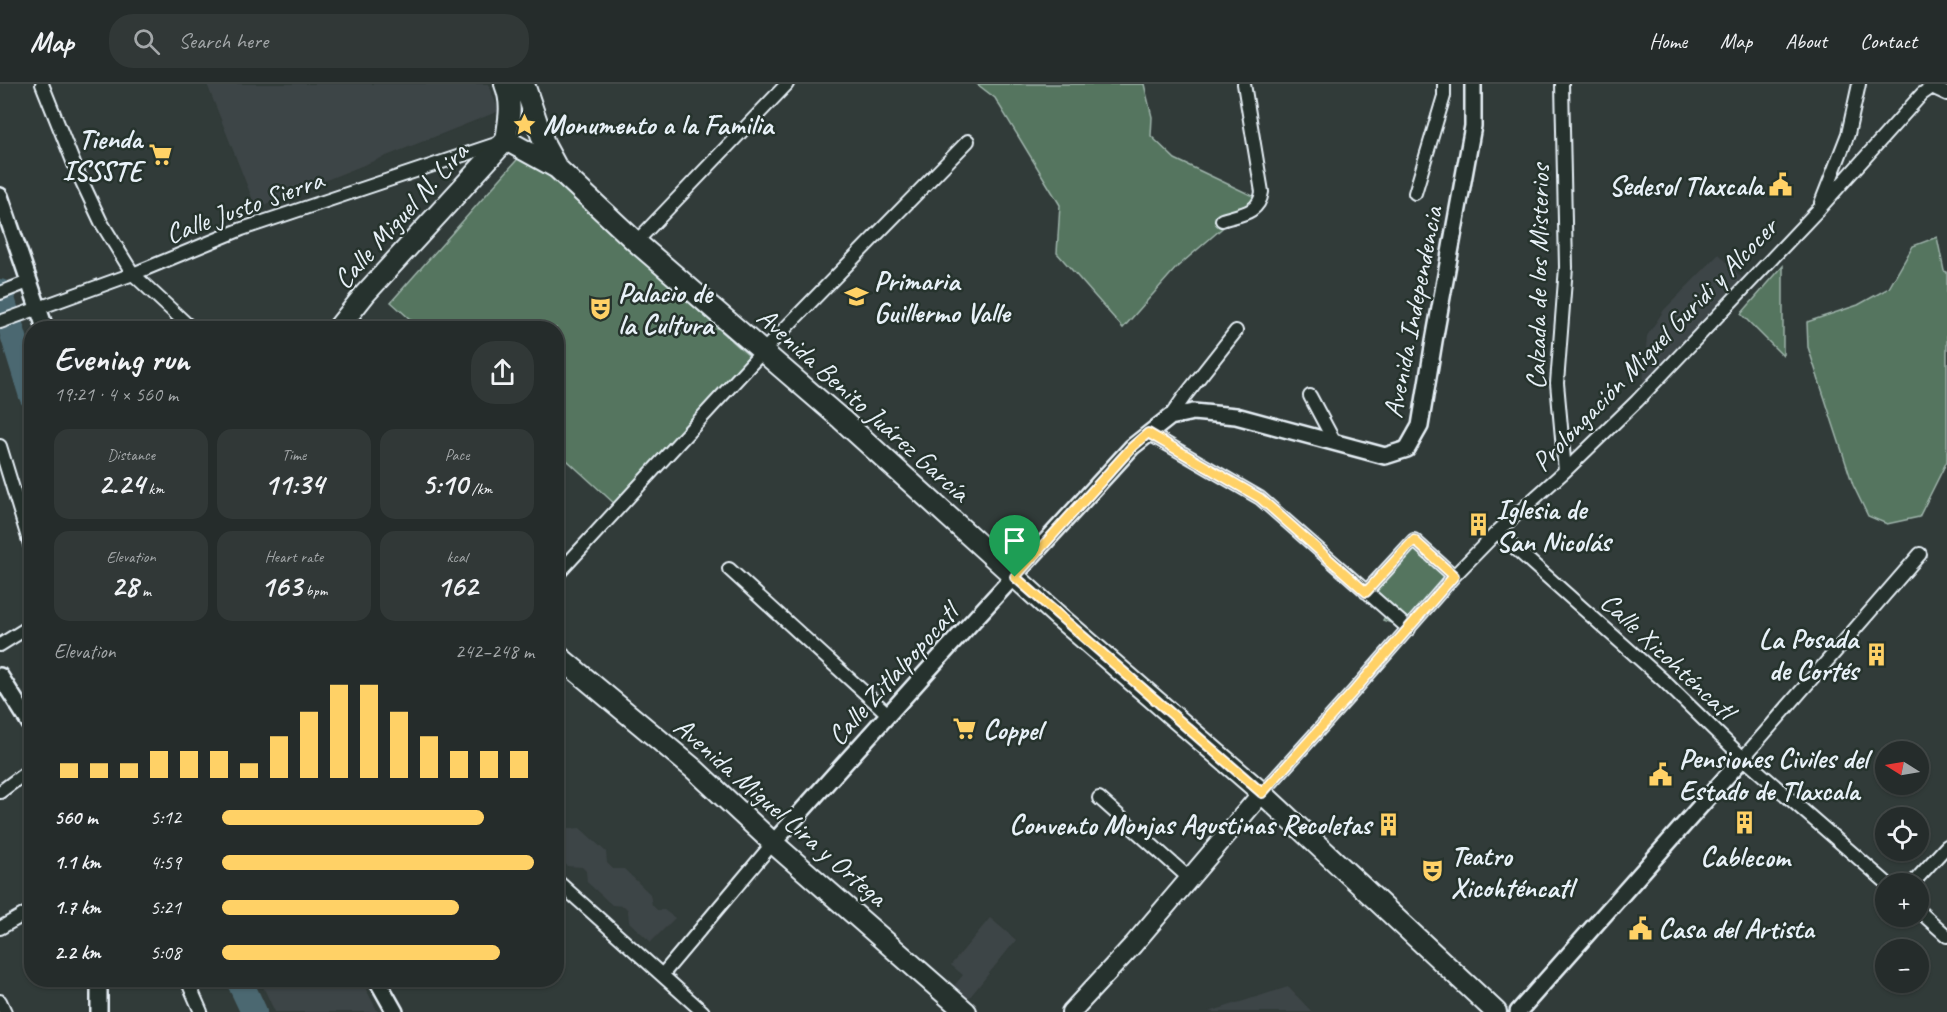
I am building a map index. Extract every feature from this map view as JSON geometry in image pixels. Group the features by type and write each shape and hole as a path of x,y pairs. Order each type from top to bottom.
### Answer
{"main road":[{"path":"505,84 511,111 506,140"},
{"path":"524,84 545,146 556,168"},
{"name":"Avenida Benito Juárez García","path":"506,140 556,168 636,242 763,351 1015,577 1262,793 1496,1012"},
{"name":"Calle Miguel N. Lira","path":"343,321 364,294 506,140"},
{"name":"Avenida Miguel Lira y Ortega","path":"564,661 694,769 773,843 966,1012"},
{"path":"1071,1012 1133,945 1262,793"}],"street":[{"path":"42,84 101,222 133,274 183,321"},
{"path":"636,242 787,84"},
{"path":"1222,220 1254,209 1261,201 1262,192 1244,84"},
{"path":"1415,193 1444,96 1444,84"},
{"name":"Avenida Independencia","path":"1170,417 1193,412 1236,416 1385,456 1407,449 1420,426 1473,126 1473,84"},
{"name":"Calzada de los Misterios","path":"1562,84 1566,267 1557,383 1565,471"},
{"path":"1819,209 1848,134 1859,84"},
{"name":"Prolongación Miguel Guridi y Alcocer","path":"1262,793 1454,576 1497,532 1565,471 1636,401 1819,209 1922,94 1932,87 1947,94"},
{"name":"Calle Justo Sierra","path":"0,322 133,274 242,229 506,140"},
{"path":"564,567 763,351 968,141"},
{"path":"0,196 28,282 32,311 40,321"},
{"path":"0,293 28,282"},
{"path":"1170,417 1236,332"},
{"path":"1310,396 1335,443"},
{"name":"Calle Zitlalpopocatl","path":"662,975 773,843 949,646 1015,577 1132,447 1170,417"},
{"path":"1148,433 1260,498 1409,629"},
{"path":"0,446 24,525"},
{"name":"Calle Xicohténcatl","path":"1497,532 1663,680 1743,758 1875,873"},
{"path":"1366,592 1414,540 1454,576"},
{"path":"1518,1012 1920,554"},
{"path":"729,569 889,715"},
{"path":"0,645 24,630"},
{"path":"0,676 24,713"},
{"path":"0,792 24,774"},
{"path":"1099,798 1189,878"},
{"path":"1922,873 1947,846"},
{"path":"564,887 703,1012"},
{"path":"0,928 24,914"},
{"path":"1929,920 1947,936"},
{"path":"99,987 99,1012"},
{"path":"190,987 201,1012"},
{"path":"381,987 395,1012"},
{"path":"0,1001 5,1012"}],"shaded area":[{"path":"207,84 488,84 499,111 256,208"},
{"path":"1719,254 1743,279 1647,385 1643,385 1647,336 1664,310"},
{"path":"564,824 569,829 580,828 606,852 607,863 613,869 624,869 650,894 652,905 657,910 664,910 675,918 651,942 629,922 628,910 624,906 612,905 587,882 586,871 582,867 567,866 564,863"},
{"path":"990,918 1016,940 969,998 954,986 963,975 951,965"},
{"path":"263,987 365,987 378,1012 275,1012"},
{"path":"1288,987 1312,1012 1209,1012"}],"green space":[{"path":"977,84 1144,84 1152,117 1151,136 1175,159 1257,198 1176,268 1123,328 1057,253 1060,205 995,98"},
{"path":"523,153 749,356 616,505 564,457 564,321 412,321 391,302"},
{"path":"1937,237 1944,271 1947,272 1947,461 1919,517 1887,524 1868,516 1853,485 1808,347 1807,322 1858,305 1889,288 1913,246"},
{"path":"1783,266 1783,356 1741,314"},
{"path":"1414,540 1454,576 1409,629 1383,620 1388,611 1366,592"}],"waterway":[{"path":"0,292 24,370"},
{"path":"242,987 254,1012"}],"place":[{"name":"Monumento a la Familia","path":"525,124"},
{"name":"Tienda ISSSTE","path":"160,154"},
{"name":"Sedesol Tlaxcala","path":"1781,185"},
{"name":"Primaria Guillermo Valle","path":"856,296"},
{"name":"Palacio de la Cultura","path":"600,308"},
{"name":"Iglesia de San Nicolás","path":"1478,525"},
{"name":"La Posada de Cortés","path":"1876,654"},
{"name":"Coppel","path":"965,729"},
{"name":"Pensiones Civiles del Estado de Tlaxcala","path":"1661,774"},
{"name":"Cablecom","path":"1745,823"},
{"name":"Convento Monjas Agustinas Recoletas","path":"1389,824"},
{"name":"Teatro Xicohténcatl","path":"1433,871"},
{"name":"Casa del Artista","path":"1640,928"}],"route":[{"path":"1148,433 1260,498 1366,592 1414,540 1454,576 1262,793 1015,577 1132,447 1148,433"}]}
